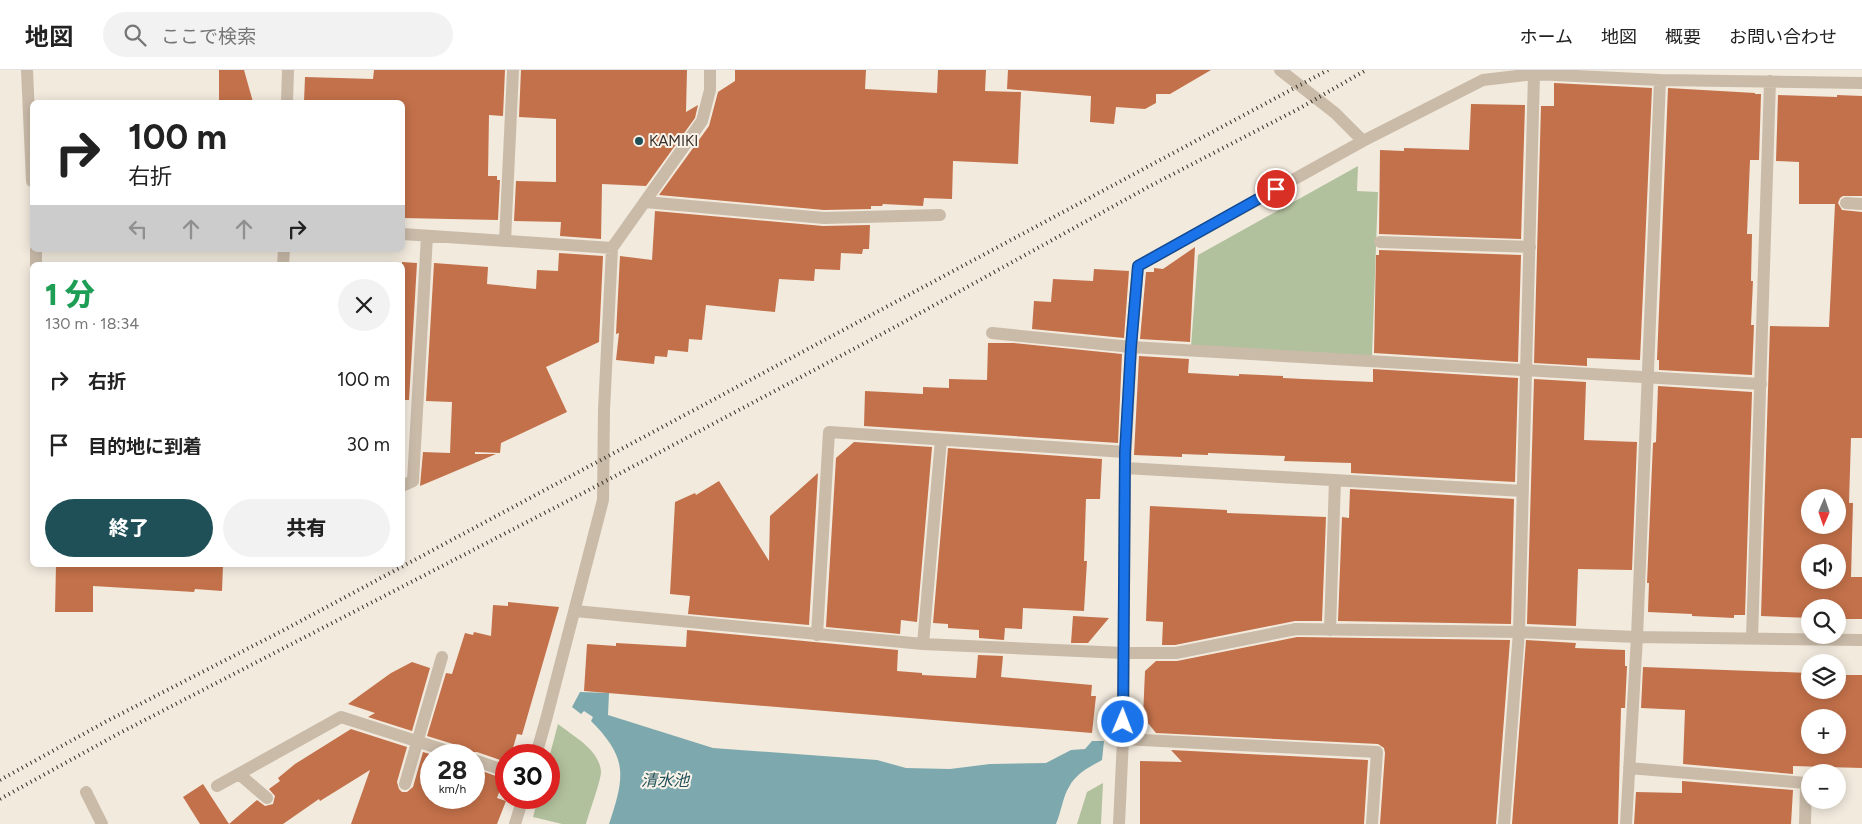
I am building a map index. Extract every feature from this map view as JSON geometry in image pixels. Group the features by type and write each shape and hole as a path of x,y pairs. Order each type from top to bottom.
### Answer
{"street":[{"path":"27,70 30,137"},
{"path":"287,100 288,70"},
{"path":"505,241 513,70"},
{"path":"539,744 603,500 604,410 612,248 702,121 710,90 710,70"},
{"path":"1280,70 1335,113 1363,141"},
{"path":"1504,824 1519,632 1534,74"},
{"path":"1119,824 1123,739 1124,468 1138,266 1363,141 1483,80 1534,74 1660,80 1862,82"},
{"path":"1626,824 1637,637 1660,80"},
{"path":"1752,638 1770,81"},
{"path":"645,202 824,218 940,215"},
{"path":"1846,203 1862,204"},
{"path":"405,234 612,248"},
{"path":"405,485 413,481 427,236"},
{"path":"1380,242 1530,247"},
{"path":"992,333 1131,347 1761,384"},
{"path":"817,635 830,432 1125,452"},
{"path":"923,644 941,440"},
{"path":"1124,468 1523,491"},
{"path":"1330,630 1335,480"},
{"path":"575,611 923,644 1124,653 1176,653 1296,629 1862,640"},
{"path":"405,784 416,740 442,657"},
{"path":"218,786 341,717 428,744"},
{"path":"1123,739 1377,752 1372,824"},
{"path":"1630,768 1806,783 1805,824"},
{"path":"238,774 267,798"},
{"path":"86,792 102,824"},
{"path":"515,824 520,809"}],"green space":[{"path":"1358,166 1357,191 1378,192 1372,356 1191,346 1198,255"},
{"path":"558,724 585,744 596,757 599,764 601,772 586,824 562,824 533,817 535,809 560,809 560,744 553,744"},
{"path":"1103,783 1101,824 1077,824 1087,792"}],"water":[{"name":"清水池","path":"580,692 609,693 608,715 713,748 877,760 906,768 950,769 990,764 1046,763 1071,750 1085,749 1092,741 1104,741 1102,760 1084,771 1072,782 1065,795 1056,824 609,824 618,793 620,768 612,746 591,721 593,717 584,711 581,714 572,707"}],"building":[{"path":"219,70 244,70 252,100 219,100"},
{"path":"374,70 505,70 503,116 489,115 488,176 497,176 497,180 500,180 498,220 405,218 405,100 304,100 305,77 373,79"},
{"path":"521,70 687,70 686,112 698,105 695,118 646,186 602,184 601,239 560,236 561,222 514,221 516,181 556,182 556,119 519,117"},
{"path":"735,70 866,70 865,89 937,93 938,70 986,70 985,91 1021,92 1018,164 953,161 952,199 924,198 923,206 883,204 882,206 871,206 871,209 824,210 659,195 709,126 718,92 735,81"},
{"path":"1008,70 1211,70 1170,94 1156,94 1156,103 1145,109 1116,107 1114,124 1090,122 1091,96 1007,89"},
{"path":"1554,83 1652,88 1640,360 1587,358 1587,366 1534,363 1541,106 1554,106"},
{"path":"1668,88 1761,94 1759,160 1750,160 1747,234 1752,234 1751,281 1753,281 1751,325 1754,325 1752,375 1659,370 1659,360 1657,360"},
{"path":"1778,95 1862,96 1862,196 1843,196 1838,203 1842,210 1862,212 1862,438 1851,438 1849,503 1853,503 1851,577 1862,577 1862,619 1846,619 1846,599 1801,599 1801,618 1761,616 1770,326 1829,327 1835,204 1799,204 1799,162 1776,161"},
{"path":"1471,104 1525,105 1521,239 1379,234 1380,150 1404,151 1404,148 1469,150"},
{"path":"655,211 823,226 870,225 869,249 863,249 862,254 841,253 840,270 815,269 814,281 779,279 775,312 706,305 702,340 689,339 688,352 668,350 667,357 655,356 654,364 616,360 619,333 616,334 620,256 652,260"},
{"path":"1195,247 1190,342 1140,339 1146,272 1154,272 1154,268 1163,269"},
{"path":"1379,250 1521,255 1518,362 1374,353 1376,255 1379,255"},
{"path":"559,253 603,256 599,342 546,367 567,412 501,443 500,453 475,452 475,454 496,454 420,486 423,452 450,453 452,402 426,401 434,263 488,267 487,284 536,289 537,270 558,271"},
{"path":"405,262 417,263 409,400 405,400"},
{"path":"1094,269 1129,271 1124,338 1032,329 1034,301 1051,302 1053,279 1093,281"},
{"path":"988,343 1014,343 1122,354 1118,443 864,426 865,391 923,394 923,387 949,388 949,379 987,380"},
{"path":"1139,356 1189,359 1188,373 1239,376 1239,374 1373,382 1373,369 1518,378 1515,482 1351,473 1351,463 1284,461 1285,456 1208,453 1208,455 1182,454 1182,457 1134,455"},
{"path":"1534,379 1586,382 1584,440 1637,442 1632,570 1578,569 1576,626 1527,624"},
{"path":"1658,386 1752,392 1745,615 1734,615 1734,618 1648,612 1649,583 1647,583 1653,443 1656,442"},
{"path":"854,442 932,447 917,622 901,620 900,634 826,627 836,458"},
{"path":"948,448 1102,459 1100,499 1086,499 1084,561 1087,561 1084,611 1023,608 1022,629 1005,628 1004,640 979,638 979,630 948,628 948,624 933,623"},
{"path":"818,473 809,625 688,614 690,596 670,594 675,502 695,493 696,495 719,481 769,561 770,516"},
{"path":"1350,489 1514,499 1511,624 1338,621 1342,517 1349,518"},
{"path":"1150,506 1227,510 1227,513 1326,517 1322,621 1295,621 1175,645 1162,645 1163,622 1146,621"},
{"path":"56,567 223,567 222,591 195,589 194,592 93,586 93,612 55,612"},
{"path":"508,602 559,607 522,735 517,734 514,744 495,744 495,758 485,755 485,744 453,744 427,736 446,673 452,674 465,633 473,635 474,632 491,636 493,605 508,606"},
{"path":"1073,616 1109,618 1088,643 1071,643"},
{"path":"687,630 898,650 897,671 922,673 922,675 976,678 978,655 1003,656 1001,677 1092,685 1091,696 1096,696 1092,733 584,691 587,644 616,646 616,643 686,647"},
{"path":"1297,637 1510,640 1496,824 1380,824 1385,753 1384,748 1378,744 1156,733 1143,717 1145,671 1156,661 1177,661"},
{"path":"1526,640 1576,643 1575,648 1625,650 1625,666 1627,666 1625,708 1621,708 1618,824 1512,824"},
{"path":"412,662 430,668 412,731 368,717 375,713 348,704 391,673"},
{"path":"1643,667 1801,673 1801,699 1846,699 1846,675 1862,675 1862,768 1846,768 1846,764 1801,764 1801,766 1793,766 1793,774 1683,764 1685,710 1641,708"},
{"path":"351,729 407,747 397,782 402,792 407,792 413,787 420,762 420,809 485,809 485,772 495,776 495,809 503,809 497,824 351,824 370,770 320,801 319,799 283,824 229,824 257,800 265,806 273,804 275,796 269,789 280,781 278,778 295,764"},
{"path":"1171,750 1368,760 1364,824 1140,824 1140,761 1182,762"},
{"path":"1682,781 1793,790 1791,824 1634,824 1636,792 1682,793"},
{"path":"203,784 229,824 200,824 183,797"}],"railway":[{"path":"405,565 1328,70"},
{"path":"0,799 116,735 585,492 893,328 1150,186 1302,107 1366,70"},
{"path":"0,780 107,721 401,567"}],"place":[{"name":"KAMIKI","path":"639,141"}],"route":[{"path":"1123,722 1124,468 1138,266 1276,189"}]}
